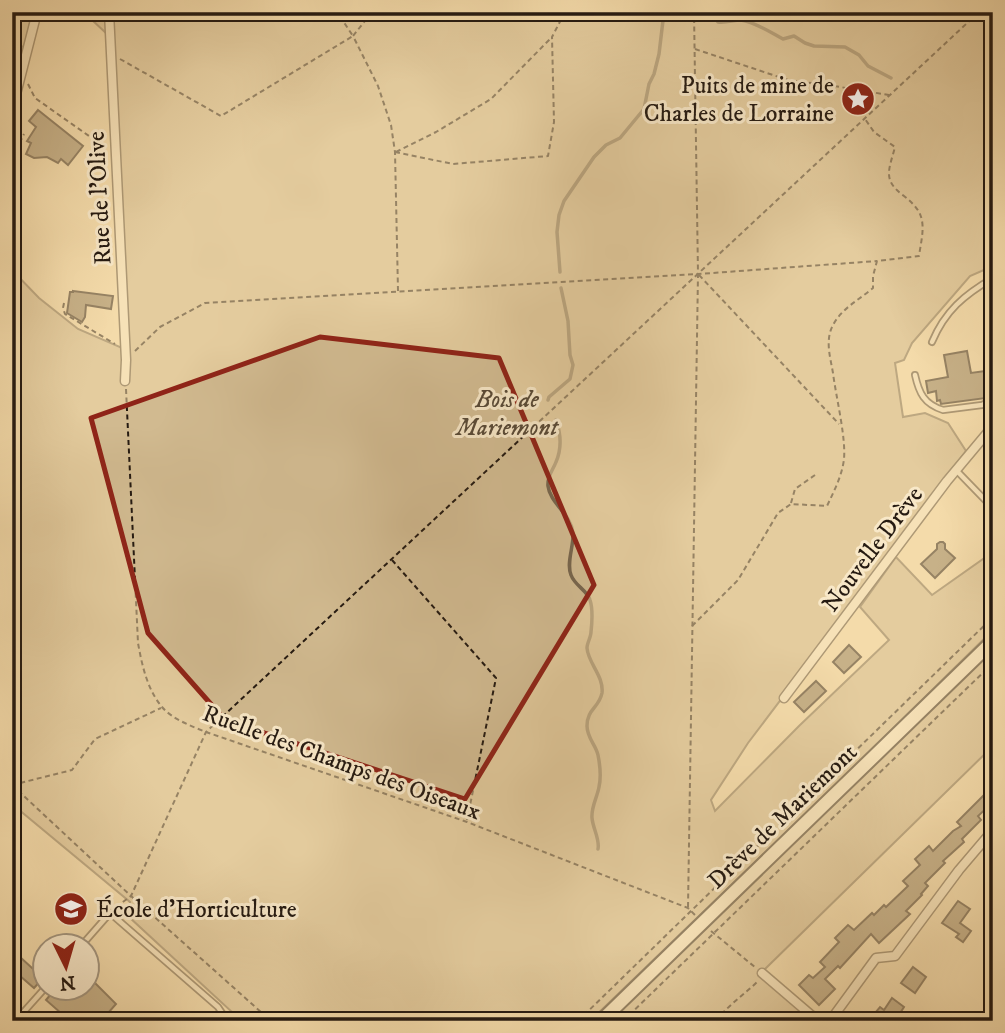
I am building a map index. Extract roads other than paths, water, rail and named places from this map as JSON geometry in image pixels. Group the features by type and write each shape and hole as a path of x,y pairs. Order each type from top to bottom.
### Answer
{"street":[{"path":"12,110 37,12"},
{"name":"Rue de l'Olive","path":"109,12 125,381"},
{"name":"Nouvelle Drève","path":"784,698 956,470 993,426"},
{"name":"Drève de Mariemont","path":"601,1021 993,641"},
{"path":"830,1021 876,958 895,956 959,870 993,830"},
{"path":"763,974 818,1021"}],"lane":[{"path":"932,342 950,310 993,278"},
{"path":"915,374 918,392 932,406 943,410 982,405 993,400"},
{"path":"956,470 987,502"},
{"path":"93,932 110,913 218,1007 223,1021"},
{"path":"21,1021 20,1016 33,1002"}],"waterway":[{"path":"560,272 557,232 564,201 594,157 606,145 620,138 644,109 659,54 664,12"},
{"path":"701,12 714,16 718,22 741,20 752,23 783,39 794,36 814,46 845,47 859,55 868,66 891,78"},
{"path":"548,400 570,379 573,365 561,288"},
{"path":"556,420 560,446 548,486 552,498 565,514 573,533 570,570 573,579 590,600 592,624 587,648 602,687 602,693 589,716 587,726 600,767 600,783 592,814 598,849"}],"place":[{"name":"Puits de mine de Charles de Lorraine","path":"858,99"},
{"name":"École d'Horticulture","path":"71,909"}],"park label":[{"name":"Bois de Mariemont","path":"507,413"}]}
